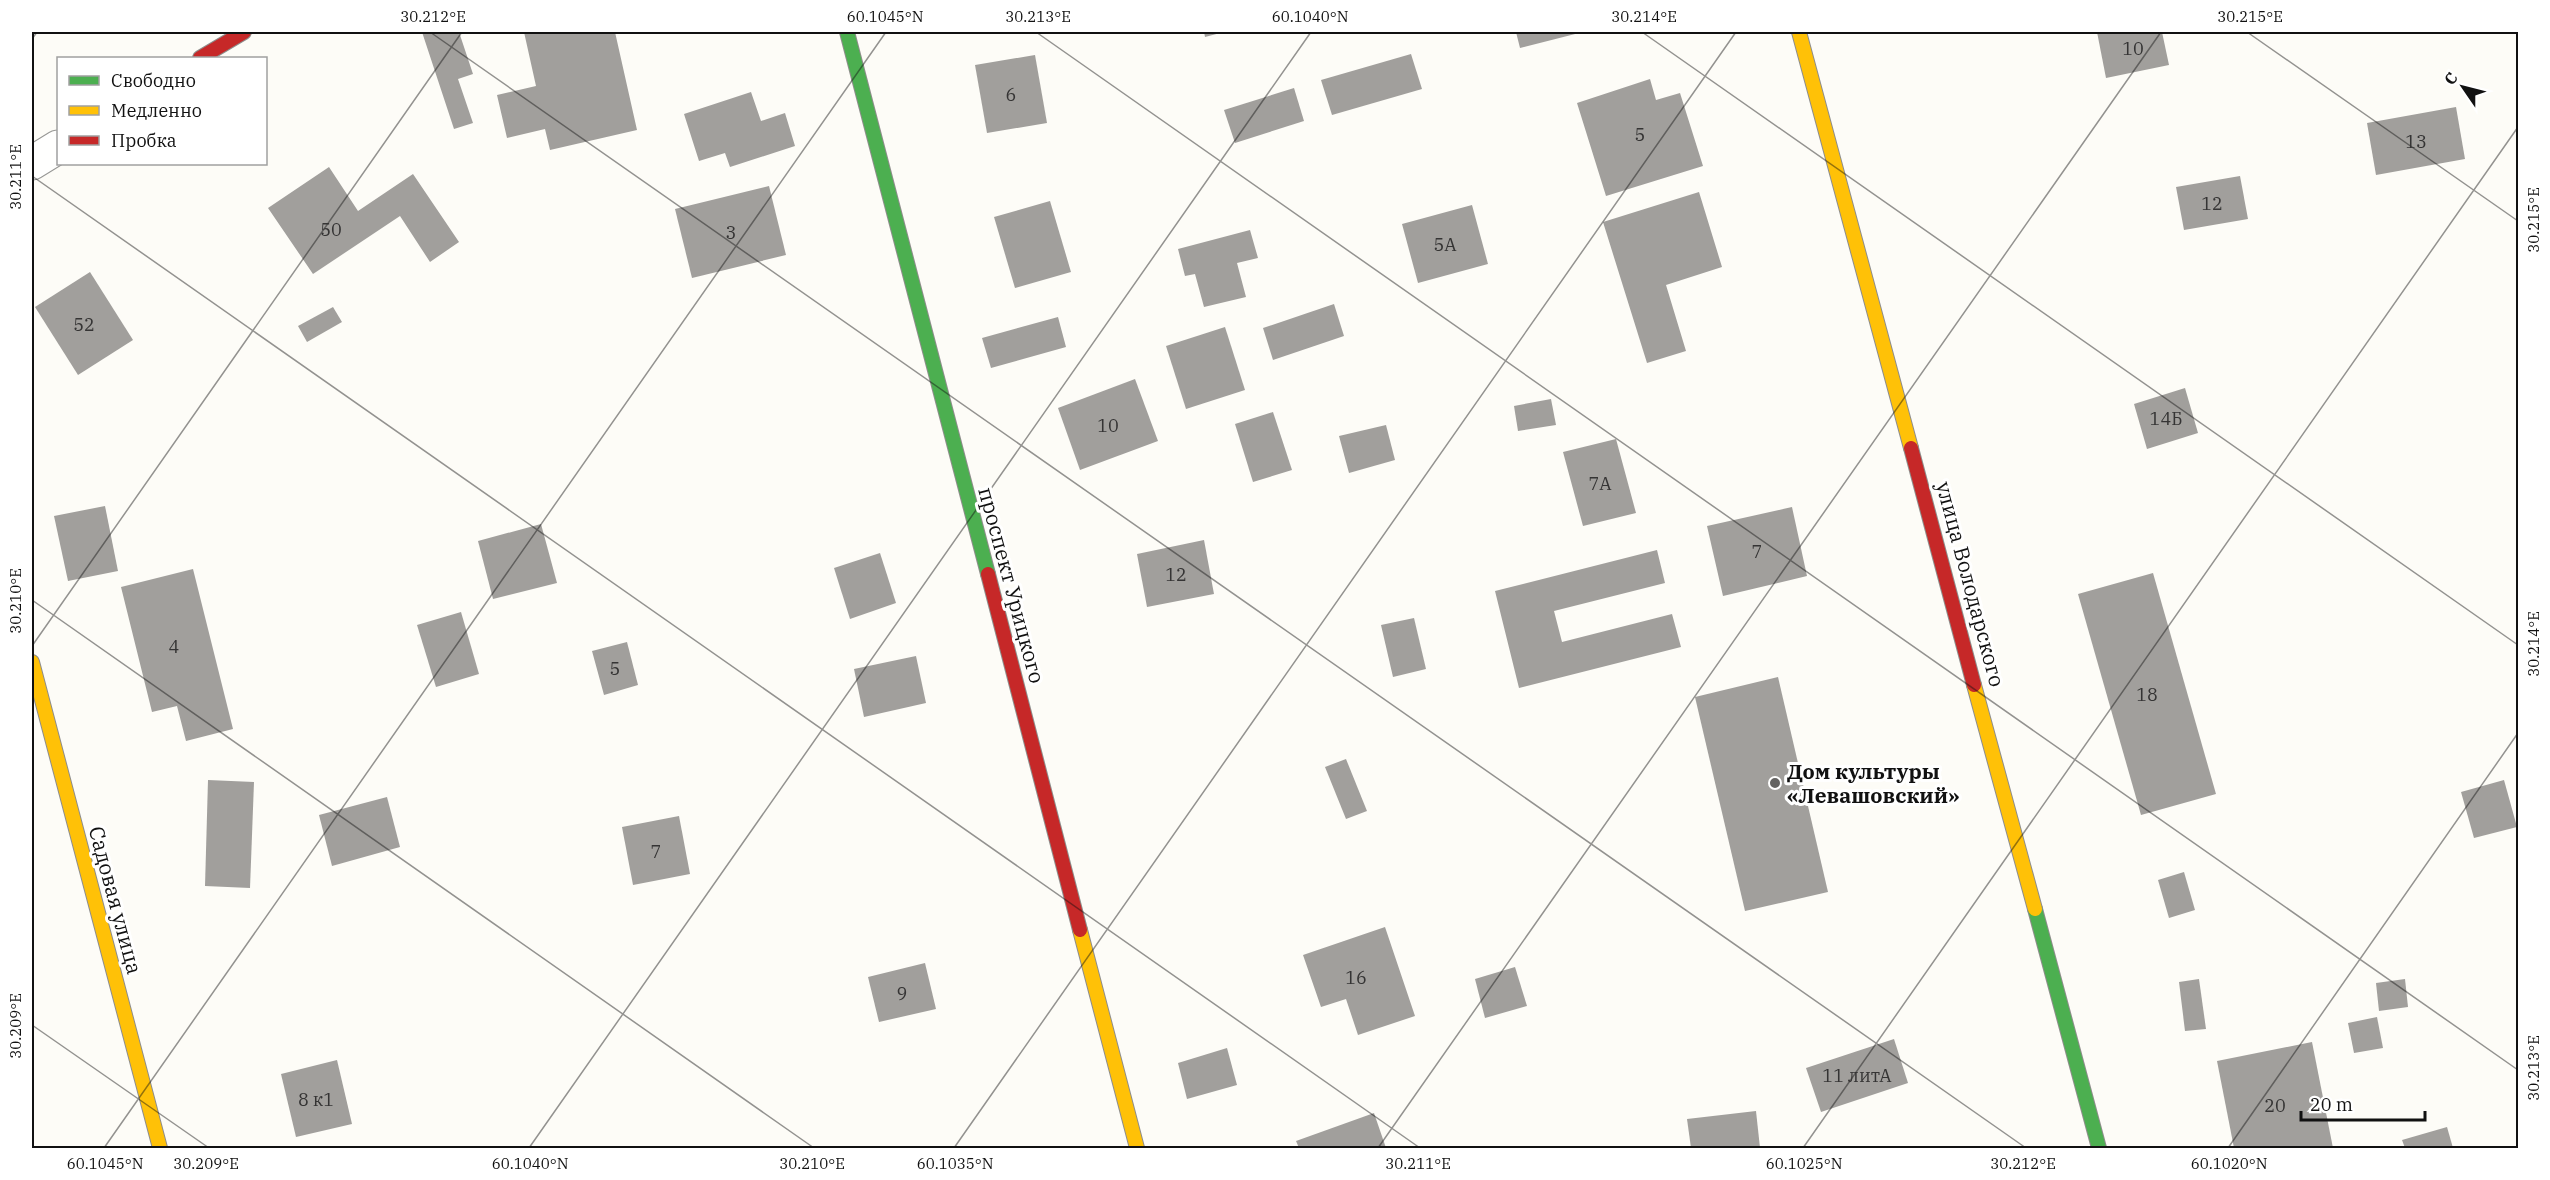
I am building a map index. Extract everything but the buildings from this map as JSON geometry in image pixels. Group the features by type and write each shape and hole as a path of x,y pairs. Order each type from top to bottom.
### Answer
{"street":[{"path":"202,57 244,32"},
{"name":"проспект Урицкого","path":"847,32 1137,1149"},
{"name":"улица Володарского","path":"1799,32 2099,1149"},
{"path":"32,163 57,148"},
{"name":"Садовая улица","path":"32,662 160,1149"}],"traffic: fast":[{"path":"847,32 988,574"},
{"path":"2035,909 2099,1148"}],"traffic: slow":[{"path":"1799,32 1911,448"},
{"path":"32,662 160,1148"},
{"path":"1974,685 2035,909"},
{"path":"1080,930 1137,1148"}],"traffic: jam":[{"path":"202,57 244,32"},
{"path":"1911,448 1974,685"},
{"path":"988,574 1080,930"}],"place":[{"name":"Дом культуры «Левашовский»","path":"1775,783"}]}
